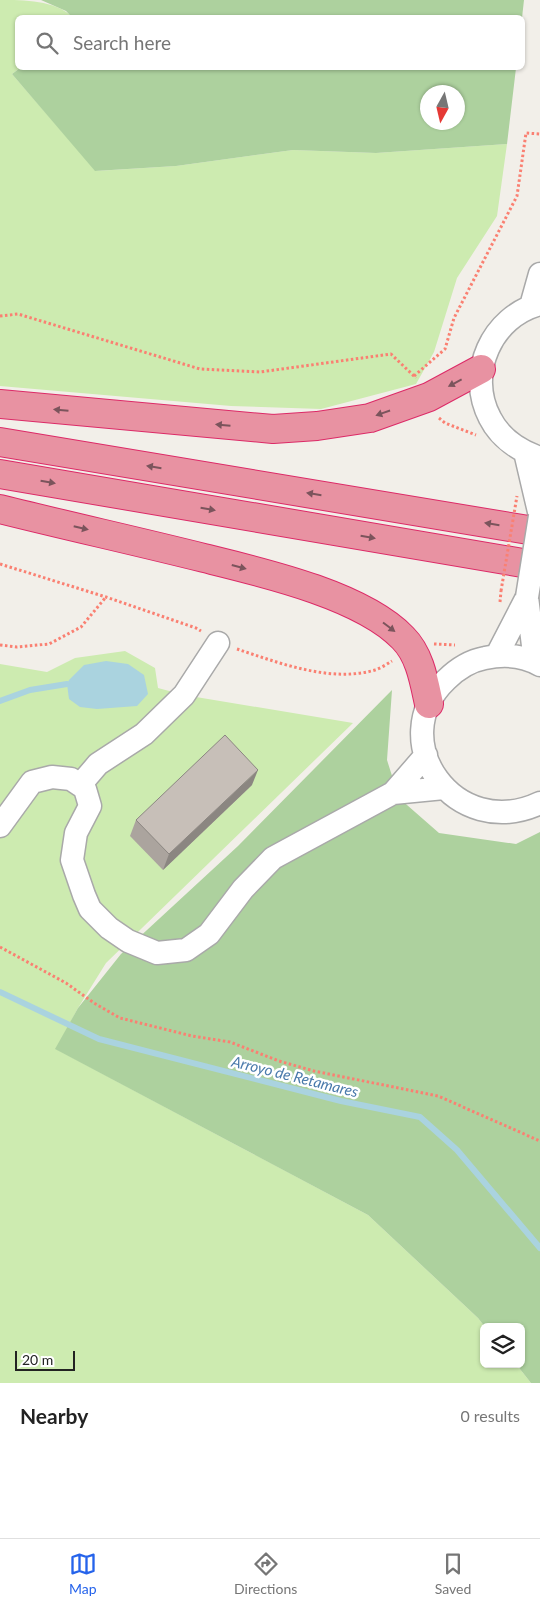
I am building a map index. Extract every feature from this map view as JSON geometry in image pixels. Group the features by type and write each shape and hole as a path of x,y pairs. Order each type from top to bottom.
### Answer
{"highway":[{"path":"0,404 274,429 317,426 370,418 422,386 481,369"},
{"path":"0,442 540,532"},
{"path":"0,474 540,566"},
{"path":"0,509 232,565 310,588 362,610 380,620 404,638 412,650 420,669 429,704"}],"street":[{"path":"540,274 536,305 512,316 497,331 487,349 481,369 482,394 490,418 504,438 532,455 540,516 527,597 537,664 516,656 497,655 475,660 456,670 440,685 429,704 423,730 426,755 433,773 444,788 458,800 474,808 492,813 510,813 528,809 540,803"},
{"path":"497,655 527,597"},
{"path":"80,785 98,764 144,734 184,695 218,643"},
{"path":"0,826 32,782 52,777 71,779 85,789 90,806 76,833 72,860 90,909 108,928 128,941 157,953 186,950 209,934 243,889 273,858 393,793 426,755"},
{"path":"393,793 444,788"}],"path":[{"path":"0,316 18,314 200,369 260,372 391,354 422,386 445,349 454,318 517,196 526,134 540,134"},
{"path":"498,607 517,496"},
{"path":"0,564 106,597 196,628 218,643 287,666 346,675 376,670 420,645 429,643 459,645"},
{"path":"0,645 17,647 49,644 81,627 106,597"},
{"path":"0,947 66,984 120,1018 192,1036 230,1042 279,1061 314,1071 438,1096 540,1141"}],"green space":[{"path":"0,0 39,2 57,7 70,15 15,15 15,70 17,70 12,74 96,171 176,166 293,150 376,153 507,144 497,216 457,278 434,352 416,384 321,409 231,406 0,386"},
{"path":"41,0 524,0 522,15 70,15 66,11"},
{"path":"17,70 516,70 507,144 376,153 293,150 176,166 95,171 12,74"},
{"path":"125,651 155,668 158,688 184,695 353,723 106,963 78,1008 56,1049 368,1215 482,1323 480,1323 480,1368 519,1368 531,1383 0,1383 0,664 47,672 75,658"},
{"path":"392,690 387,760 399,798 439,833 516,844 540,832 540,1383 531,1383 519,1368 525,1368 525,1323 482,1323 368,1215 55,1049 78,1008 121,954 238,846"}],"water":[{"path":"106,661 128,664 144,675 148,694 137,706 97,709 80,707 69,699 67,684 69,680 84,665"}],"building":[{"path":"225,735 258,770 169,854 136,820"}],"waterway":[{"path":"0,701 30,690 67,684"},
{"name":"Arroyo de Retamares","path":"0,992 99,1039 341,1101 420,1117 457,1150 540,1248"}]}
